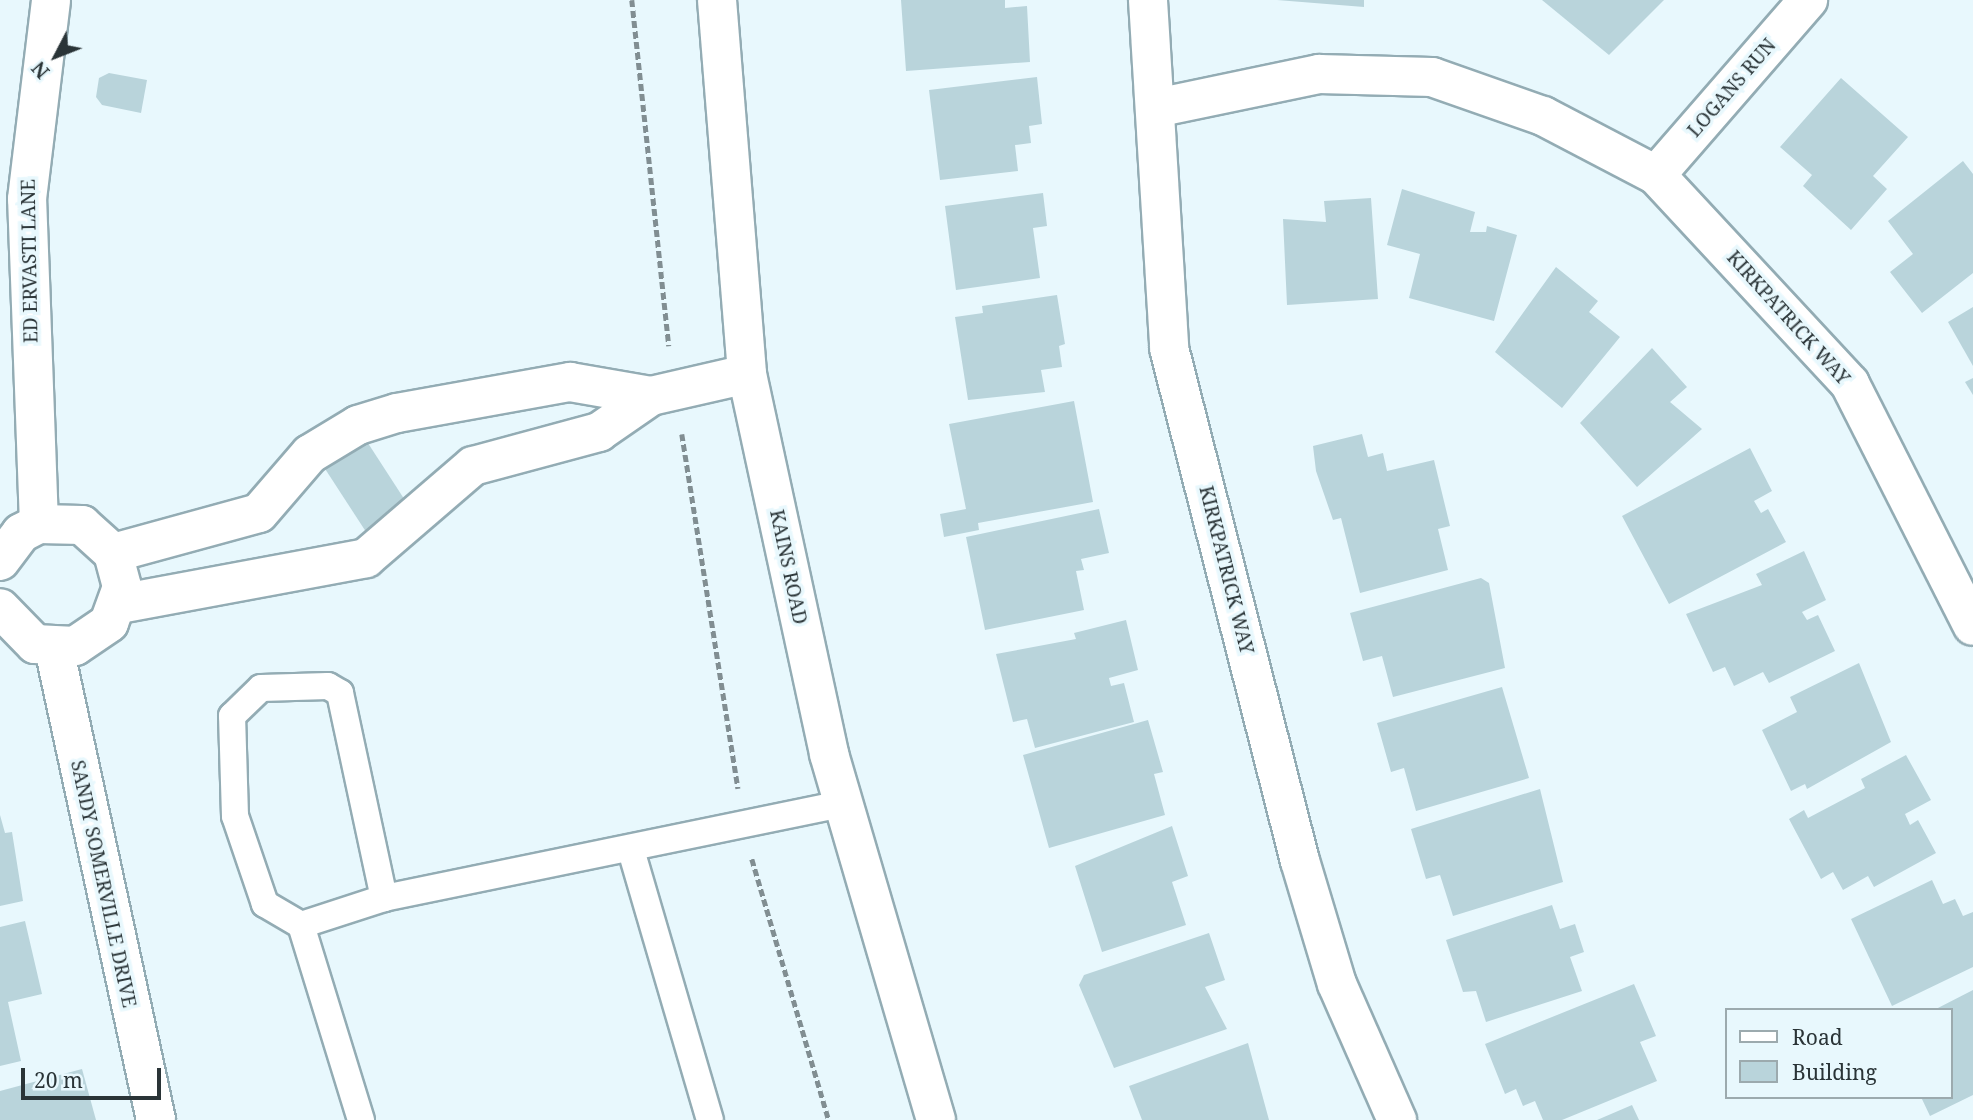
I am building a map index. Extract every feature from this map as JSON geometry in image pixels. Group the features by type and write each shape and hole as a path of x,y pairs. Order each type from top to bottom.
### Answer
{"street":[{"name":"ED ERVASTI LANE","path":"39,524 27,199 51,0"},
{"name":"KAINS ROAD","path":"717,0 747,374 843,804 936,1120"},
{"name":"KIRKPATRICK WAY","path":"1148,0 1169,348 1300,861 1337,984 1397,1120"},
{"name":"LOGANS RUN","path":"1656,175 1808,0"},
{"name":"KIRKPATRICK WAY","path":"1156,108 1319,74 1432,77 1543,116 1656,175 1850,384 1973,626"},
{"path":"119,604 366,558 473,466 598,432 662,393 747,374"},
{"path":"113,553 258,513 310,454 358,425 397,413 570,382 662,393"},
{"path":"0,561 14,540 39,524 82,525 113,553 120,569 119,604 93,638 54,648 19,634 0,608"},
{"name":"SANDY SOMERVILLE DRIVE","path":"54,648 156,1120"}],"lane":[{"path":"361,1120 301,925 265,904 235,816 232,716 261,688 328,685 340,693 384,898"},
{"path":"301,925 384,898 744,829 843,804"},
{"path":"631,850 710,1120"}],"path":[{"path":"632,0 662,393 744,829 828,1120"}],"building":[{"path":"901,0 1005,0 1005,8 1027,6 1030,62 906,71"},
{"path":"1277,0 1364,0 1364,7"},
{"path":"1542,0 1664,0 1609,55"},
{"path":"109,73 147,80 141,113 102,105 96,97 99,78"},
{"path":"1037,77 1042,124 1029,126 1031,143 1015,145 1018,171 940,180 929,90"},
{"path":"1841,78 1908,137 1873,176 1887,189 1851,230 1803,186 1812,175 1780,147"},
{"path":"1963,161 1973,174 1973,273 1922,313 1890,272 1913,254 1888,221"},
{"path":"1402,189 1475,212 1470,232 1486,232 1487,226 1517,235 1494,321 1409,298 1420,254 1387,245"},
{"path":"1043,193 1047,226 1033,228 1040,278 956,290 945,206"},
{"path":"1371,198 1378,299 1287,305 1283,219 1326,222 1324,201"},
{"path":"1556,267 1598,301 1589,312 1620,337 1562,408 1495,352"},
{"path":"1057,295 1065,344 1059,346 1062,367 1041,370 1045,392 968,400 955,317 983,313 982,306"},
{"path":"1973,307 1973,366 1948,322"},
{"path":"1652,348 1687,387 1670,402 1702,429 1637,487 1580,423"},
{"path":"1973,378 1973,395 1965,382"},
{"path":"1074,401 1093,502 978,523 979,530 944,537 940,514 966,509 949,424"},
{"path":"1362,434 1368,457 1383,453 1387,471 1434,460 1450,526 1438,529 1448,570 1360,593 1341,518 1333,520 1316,471 1313,446"},
{"path":"364,437 411,509 369,536 322,464"},
{"path":"1750,448 1772,491 1754,501 1761,513 1768,509 1786,542 1669,604 1622,516"},
{"path":"1099,509 1109,553 1081,559 1084,570 1076,571 1084,610 985,630 966,537"},
{"path":"1804,551 1826,600 1802,612 1807,620 1818,615 1835,651 1769,683 1763,672 1734,686 1725,667 1713,672 1686,614 1762,585 1756,574"},
{"path":"1481,578 1489,583 1505,668 1393,697 1382,656 1363,661 1350,613"},
{"path":"1126,620 1138,670 1109,678 1111,686 1124,683 1134,722 1035,748 1027,719 1013,722 996,654 1076,639 1074,633"},
{"path":"1859,663 1891,742 1807,789 1805,784 1791,791 1762,730 1797,712 1790,697"},
{"path":"1502,687 1529,778 1416,811 1404,768 1391,772 1377,723"},
{"path":"1148,720 1163,772 1154,774 1165,815 1049,848 1023,755"},
{"path":"1906,755 1931,800 1905,814 1910,825 1918,820 1936,853 1874,887 1868,876 1843,890 1833,872 1821,879 1789,819 1804,810 1808,818 1865,788 1861,779"},
{"path":"1540,789 1563,882 1453,916 1440,875 1426,879 1411,829"},
{"path":"0,815 5,833 12,832 23,901 0,906"},
{"path":"1172,826 1188,876 1172,882 1186,925 1102,952 1075,866"},
{"path":"1932,880 1943,904 1955,899 1963,916 1973,912 1973,967 1892,1006 1851,919"},
{"path":"1552,905 1560,929 1575,924 1584,952 1570,957 1582,991 1486,1022 1476,991 1463,992 1446,940"},
{"path":"25,921 42,994 8,1002 21,1061 0,1066 0,927"},
{"path":"1209,933 1225,980 1205,987 1227,1029 1114,1068 1079,985 1084,975"},
{"path":"1634,984 1656,1036 1640,1042 1657,1081 1562,1120 1543,1120 1535,1101 1523,1106 1516,1089 1505,1094 1485,1044"},
{"path":"1973,990 1973,1095 1930,1116 1922,1099 1952,1099 1952,1008 1938,1008"},
{"path":"1248,1043 1269,1120 1142,1120 1129,1086"},
{"path":"82,1069 96,1120 0,1120 0,1091"},
{"path":"1632,1105 1639,1120 1597,1120"}]}
